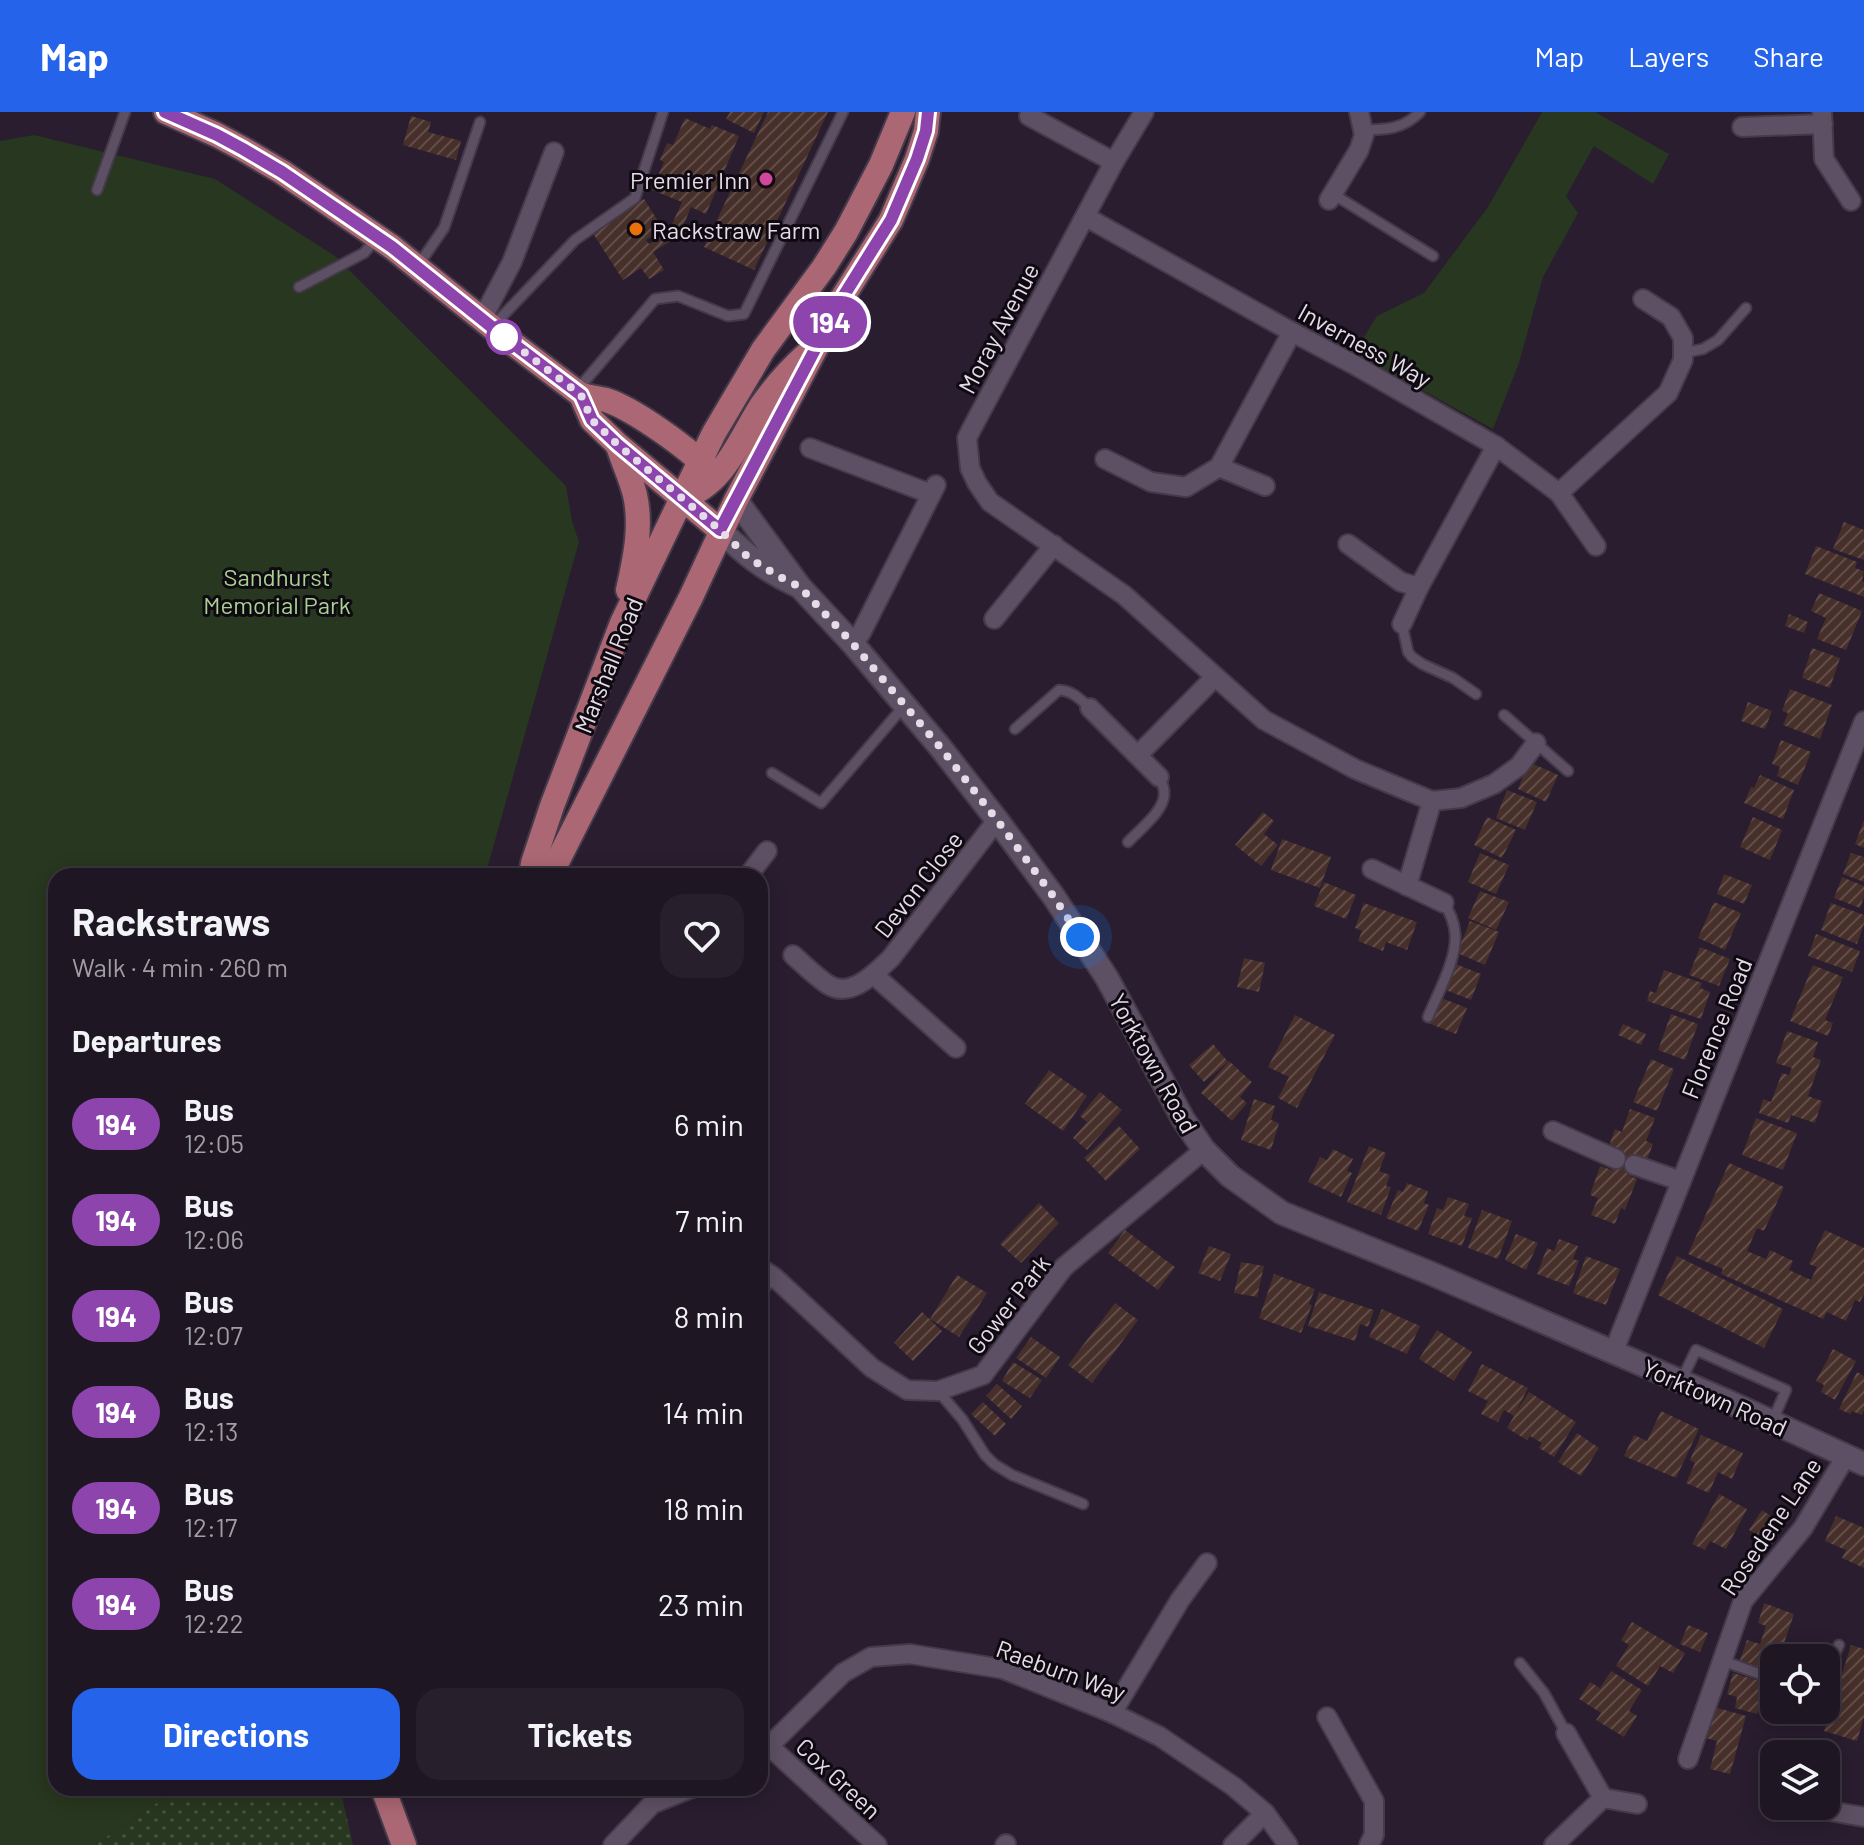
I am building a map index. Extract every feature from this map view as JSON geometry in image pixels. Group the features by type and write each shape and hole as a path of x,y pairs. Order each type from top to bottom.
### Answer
{"main road":[{"name":"Yorktown Road","path":"166,112 243,149 378,237 578,393 627,409 708,469 736,500"},
{"path":"818,344 784,375 725,467 708,469 738,391 846,232 881,165 903,112"},
{"name":"Marshall Road","path":"553,868 691,597 720,530 841,300 891,220 917,159 928,112"},
{"name":"Yorktown Road","path":"578,393 592,420 720,530"},
{"path":"617,444 635,496 638,524 634,566 622,623"},
{"name":"Marshall Road","path":"532,868 552,806 622,623 682,498 708,469"},
{"path":"386,1796 404,1845"}],"street":[{"name":"Moray Avenue","path":"1144,112 1114,162 967,438 970,468 990,502 1124,595 1264,720 1355,769 1432,801"},
{"path":"1029,116 1114,162"},
{"path":"1742,127 1822,118 1824,159 1851,201"},
{"path":"1331,197 1359,150 1364,135 1361,121"},
{"path":"487,323 554,152"},
{"name":"Inverness Way","path":"1086,217 1496,446 1559,493 1596,546"},
{"path":"1559,493 1668,393 1683,360 1683,338 1671,317 1643,299"},
{"path":"1105,459 1151,482 1186,487 1219,467 1292,332"},
{"path":"1402,624 1496,446"},
{"path":"810,448 933,490 853,644"},
{"path":"1219,467 1265,486"},
{"name":"Yorktown Road","path":"736,500 800,587 905,706 997,820 1054,897 1107,978 1183,1119 1204,1150 1230,1176 1282,1213 1430,1273 1855,1460"},
{"name":"Yorktown Road","path":"720,530 749,558 800,587"},
{"path":"1348,544 1401,582 1419,587"},
{"path":"994,619 1054,545"},
{"path":"1138,755 1215,677"},
{"path":"1090,708 1159,777"},
{"name":"Florence Road","path":"1613,1353 1864,721"},
{"path":"1407,886 1432,801 1461,798 1494,784 1519,766 1536,743"},
{"name":"Devon Close","path":"793,955 829,987 846,990 863,983 891,958 997,820"},
{"path":"754,868 767,851"},
{"path":"1372,869 1444,903"},
{"name":"Devon Close","path":"874,975 956,1048"},
{"path":"1553,1131 1625,1162 1681,1181"},
{"name":"Gower Park","path":"768,1274 872,1368 907,1390 938,1391 983,1375 1064,1267 1204,1150"},
{"name":"Rosedene Lane","path":"1688,1759 1743,1601 1855,1460"},
{"path":"1112,1713 1180,1600 1207,1563"},
{"name":"Raeburn Way","path":"768,1745 843,1673 871,1657 910,1654 1003,1669 1112,1713 1159,1736 1233,1786 1265,1813 1288,1845"},
{"path":"1327,1717 1374,1801 1374,1835 1369,1845"},
{"path":"1566,1733 1603,1798"},
{"name":"Cox Green","path":"768,1752 877,1845"},
{"path":"613,1845 652,1804 672,1796"},
{"path":"1603,1798 1637,1804"},
{"path":"1554,1845 1603,1798"},
{"path":"1233,1845 1265,1813"},
{"path":"1840,1813 1864,1817"}],"lane":[{"path":"97,190 125,112"},
{"path":"487,323 575,240 635,198 663,112"},
{"path":"578,393 655,299 678,296 728,316 744,314 843,112"},
{"path":"1361,121 1390,129 1404,125 1420,112"},
{"path":"417,267 444,228 480,122"},
{"path":"1331,197 1433,256"},
{"path":"299,287 364,253 378,237"},
{"path":"1683,353 1703,349 1718,340 1746,308"},
{"path":"1402,624 1412,657 1476,694"},
{"path":"1015,729 1059,690 1076,695 1090,708"},
{"path":"772,773 821,803 905,706"},
{"path":"1504,715 1568,771"},
{"path":"1128,842 1164,799 1164,788 1159,777"},
{"path":"1428,1017 1451,959 1456,935 1444,903"},
{"path":"1680,1381 1696,1350 1786,1390 1772,1422"},
{"path":"938,1391 972,1431 985,1455 994,1464 1012,1475 1083,1504"},
{"path":"1723,1661 1760,1674"},
{"path":"1520,1663 1544,1693 1566,1733"}],"green space":[{"path":"1542,112 1595,112 1669,154 1653,184 1594,146 1566,196 1578,213 1543,277 1519,363 1493,429 1354,353 1377,316 1424,293 1488,207"},
{"name":"Sandhurst Memorial Park","path":"34,135 215,179 335,256 566,486 579,542 487,868 48,868 48,1796 167,1796 94,1845 0,1845 0,141"},
{"path":"167,1796 342,1796 353,1845 94,1845"}],"building":[{"name":"Premier Inn","path":"730,112 764,112 754,133 726,119"},
{"name":"Premier Inn","path":"768,112 828,112 754,270 704,247"},
{"path":"411,116 431,122 428,132 461,141 456,160 403,145"},
{"path":"685,118 710,129 712,125 739,136 706,214 691,207 679,236 653,252 664,270 649,279 641,268 623,280 592,232 644,199 663,229 646,240 649,244 669,231 682,202 652,190 664,162 660,160 667,143 673,145"},
{"path":"1844,522 1864,530 1864,560 1833,549"},
{"path":"1816,546 1857,562 1855,568 1864,571 1864,597 1805,574"},
{"path":"1819,593 1862,611 1846,650 1817,639 1826,618 1811,611"},
{"path":"1789,614 1808,622 1804,633 1785,626"},
{"path":"1812,648 1840,658 1830,688 1802,678"},
{"path":"1790,689 1832,705 1820,739 1783,725 1788,713 1782,711"},
{"path":"1748,702 1772,711 1765,729 1741,721"},
{"path":"1781,740 1811,752 1798,785 1777,776 1780,767 1772,764"},
{"path":"1529,762 1558,775 1546,802 1518,789"},
{"path":"1760,775 1794,790 1783,819 1744,803"},
{"path":"1507,790 1537,802 1525,830 1496,818"},
{"path":"1263,812 1274,821 1264,834 1278,845 1261,866 1235,845"},
{"path":"1487,817 1516,830 1502,858 1474,845"},
{"path":"1753,817 1782,830 1770,860 1740,847"},
{"path":"1864,820 1864,848 1855,844"},
{"path":"1282,839 1331,857 1320,888 1271,870"},
{"path":"1480,853 1509,865 1496,894 1468,882"},
{"path":"1851,853 1864,857 1864,882 1843,874"},
{"path":"1724,874 1752,885 1744,904 1717,894"},
{"path":"1842,877 1864,886 1860,908 1834,898"},
{"path":"1324,882 1356,895 1346,919 1314,906"},
{"path":"1480,891 1509,902 1496,930 1468,918"},
{"path":"1714,902 1741,913 1725,950 1698,938"},
{"path":"1364,903 1417,922 1407,950 1386,942 1383,951 1358,941 1362,931 1355,928"},
{"path":"1831,903 1864,915 1857,944 1821,930"},
{"path":"1470,921 1499,932 1485,965 1457,953"},
{"path":"1816,934 1860,951 1852,972 1808,956"},
{"path":"1700,947 1730,959 1719,986 1689,975"},
{"path":"1244,958 1265,963 1259,992 1237,987"},
{"path":"1453,963 1481,974 1471,1000 1443,989"},
{"path":"1813,965 1843,977 1825,1020 1833,1023 1828,1036 1790,1021"},
{"path":"1664,970 1702,983 1700,988 1710,992 1701,1019 1647,1001 1650,991 1656,993"},
{"path":"1439,997 1467,1008 1456,1034 1428,1023"},
{"path":"1671,1014 1698,1024 1685,1060 1658,1050"},
{"path":"1295,1015 1335,1035 1297,1108 1278,1098 1289,1077 1268,1067"},
{"path":"1623,1024 1646,1034 1641,1045 1618,1035"},
{"path":"1787,1031 1818,1042 1813,1057 1821,1060 1808,1096 1822,1101 1815,1123 1791,1115 1788,1123 1759,1113 1763,1099 1771,1102 1782,1073 1789,1075 1792,1068 1776,1063"},
{"path":"1213,1044 1228,1062 1204,1082 1189,1065"},
{"path":"1651,1059 1674,1069 1657,1111 1633,1102"},
{"path":"1229,1061 1252,1082 1240,1097 1247,1103 1232,1121 1201,1093"},
{"path":"1049,1070 1087,1096 1063,1131 1025,1104"},
{"path":"1100,1092 1122,1110 1087,1150 1073,1138 1087,1122 1080,1116"},
{"path":"1254,1099 1275,1106 1271,1120 1279,1123 1271,1150 1241,1140"},
{"path":"1630,1109 1655,1118 1646,1141 1653,1144 1647,1160 1637,1156 1630,1176 1637,1179 1625,1210 1621,1208 1615,1224 1591,1215 1598,1198 1590,1195 1600,1166 1612,1170 1620,1149 1609,1146 1615,1129 1622,1132"},
{"path":"1756,1118 1797,1133 1783,1170 1742,1155"},
{"path":"1119,1126 1140,1149 1106,1181 1084,1158"},
{"path":"1369,1146 1386,1153 1379,1171 1390,1175 1386,1186 1391,1187 1381,1215 1347,1202"},
{"path":"1333,1149 1353,1159 1347,1171 1352,1173 1341,1197 1308,1182 1320,1157 1327,1160"},
{"path":"1729,1163 1784,1187 1764,1231 1757,1228 1747,1251 1766,1259 1770,1250 1793,1261 1789,1270 1811,1280 1817,1267 1809,1264 1825,1230 1864,1248 1864,1294 1860,1302 1855,1300 1846,1321 1827,1312 1823,1319 1721,1274 1723,1269 1688,1254"},
{"path":"1407,1183 1428,1191 1424,1203 1429,1205 1418,1231 1386,1218 1398,1190 1403,1192"},
{"path":"1448,1197 1469,1204 1464,1216 1472,1218 1462,1246 1428,1234 1437,1208 1443,1210"},
{"path":"1039,1203 1059,1223 1021,1263 1000,1244"},
{"path":"1482,1210 1512,1221 1498,1259 1468,1248"},
{"path":"1125,1230 1175,1267 1158,1290 1108,1253"},
{"path":"1516,1234 1538,1243 1526,1270 1505,1260"},
{"path":"1559,1239 1578,1246 1573,1259 1579,1261 1569,1286 1537,1274 1547,1248 1554,1251"},
{"path":"1209,1246 1231,1254 1220,1281 1198,1273"},
{"path":"1586,1256 1620,1269 1606,1305 1573,1293"},
{"path":"1677,1256 1783,1309 1764,1348 1658,1295"},
{"path":"1241,1262 1264,1266 1257,1297 1234,1293"},
{"path":"1274,1274 1315,1289 1301,1333 1259,1318"},
{"path":"957,1275 987,1293 959,1337 930,1319"},
{"path":"1319,1292 1374,1310 1368,1327 1360,1324 1355,1341 1308,1326"},
{"path":"1115,1303 1138,1320 1092,1383 1068,1365"},
{"path":"1382,1309 1420,1326 1407,1354 1369,1337"},
{"path":"922,1312 942,1331 913,1361 894,1343"},
{"path":"1437,1330 1472,1352 1454,1381 1419,1359"},
{"path":"1031,1337 1060,1357 1046,1378 1016,1358"},
{"path":"1833,1349 1856,1361 1835,1400 1821,1392 1824,1385 1816,1381"},
{"path":"1013,1362 1042,1380 1030,1398 1002,1381"},
{"path":"1482,1364 1528,1388 1516,1412 1529,1392 1576,1422 1554,1457 1539,1448 1542,1443 1530,1436 1527,1440 1507,1428 1514,1416 1504,1410 1498,1422 1481,1414 1488,1401 1468,1391"},
{"path":"1857,1372 1864,1376 1862,1415 1839,1409"},
{"path":"997,1384 1022,1406 1011,1419 986,1396"},
{"path":"983,1402 1006,1424 995,1436 971,1414"},
{"path":"1661,1411 1699,1429 1676,1478 1624,1456 1634,1435 1647,1441"},
{"path":"1577,1433 1599,1448 1581,1476 1558,1462"},
{"path":"1701,1435 1743,1453 1732,1479 1718,1472 1709,1493 1686,1483 1695,1463 1690,1460"},
{"path":"1719,1494 1747,1509 1726,1549 1710,1541 1705,1550 1692,1544"},
{"path":"1762,1510 1784,1525 1772,1544 1749,1530"},
{"path":"1836,1516 1864,1528 1864,1568 1842,1558 1846,1550 1825,1541"},
{"path":"1764,1603 1794,1614 1784,1644 1760,1644 1766,1626 1758,1623"},
{"path":"1632,1622 1685,1653 1673,1673 1660,1666 1648,1686 1616,1666 1629,1645 1621,1640"},
{"path":"1688,1625 1708,1633 1700,1652 1680,1644"},
{"path":"1747,1640 1760,1644 1760,1667 1740,1660"},
{"path":"1851,1645 1864,1649 1864,1717 1857,1741 1824,1731 1826,1724 1840,1724 1840,1680"},
{"path":"1611,1671 1642,1690 1629,1711 1637,1716 1624,1737 1596,1720 1601,1713 1579,1699 1590,1682 1600,1688"},
{"path":"1733,1673 1760,1681 1757,1714 1735,1708 1737,1697 1727,1694"},
{"path":"1714,1707 1746,1716 1730,1774 1710,1769 1717,1741 1706,1738"}],"bus line":[{"name":"194","path":"165,112 217,135 282,172 392,247 581,395 592,420 720,530 841,300 891,220 917,159 928,112"}],"place":[{"name":"Premier Inn","path":"766,179"},
{"name":"Rackstraw Farm","path":"636,229"}],"route":[{"path":"504,337 581,395 592,420 749,558 800,587 940,747 1054,897 1080,937"}]}
